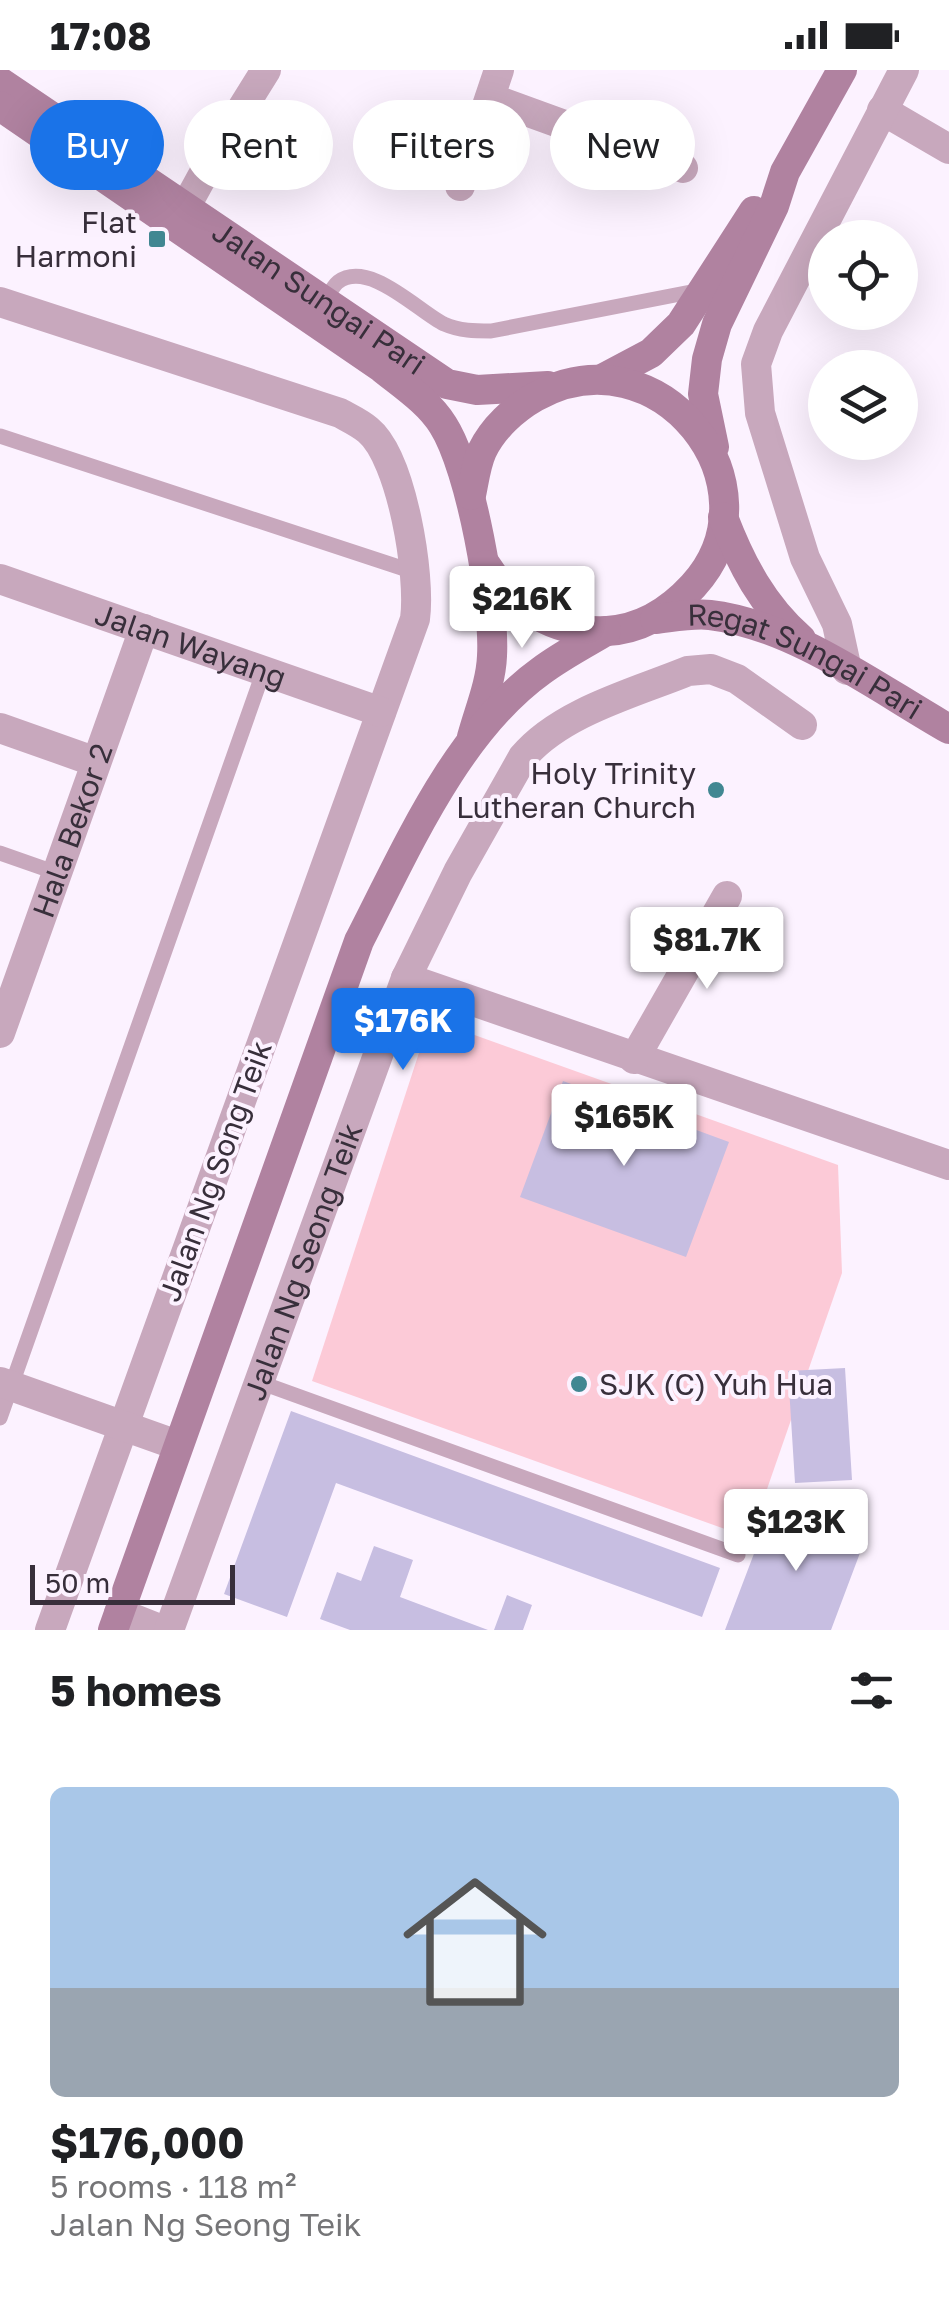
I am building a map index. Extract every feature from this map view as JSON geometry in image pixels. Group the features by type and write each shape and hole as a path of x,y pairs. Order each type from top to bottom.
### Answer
{"main road":[{"path":"470,498 482,450 513,410 556,386 602,379 651,353 681,324 762,198 784,172 842,70"},
{"name":"Jalan Sungai Pari","path":"0,82 179,215 324,302 447,384 477,390 556,386"},
{"path":"0,106 179,215 419,397 443,424 470,498 492,619 492,660 471,740"},
{"path":"784,172 774,206 717,324 707,358 703,394 723,517 735,549 776,617 811,648"},
{"path":"602,379 640,387 674,406 702,434 718,470"},
{"path":"471,740 538,672 606,631 652,619 679,601 701,578 716,549 723,517"},
{"path":"481,557 502,589 532,614 568,628 606,631"},
{"name":"Regat Sungai Pari","path":"652,619 708,614 758,628 811,648 949,729"},
{"name":"Jalan Ng Seong Teik","path":"116,1622 356,946 410,842 471,740"}],"street":[{"path":"179,215 266,70"},
{"path":"847,670 836,624 804,558 760,413 756,364 768,330 904,70"},
{"path":"495,84 550,109"},
{"path":"882,110 949,149"},
{"name":"Jalan Ng Song Teik","path":"0,302 340,413 370,431 394,468 417,574 415,619 50,1630"},
{"name":"Jalan Wayang","path":"0,579 381,712"},
{"name":"Hala Bekor 2","path":"0,1034 8,985 57,873 144,629"},
{"name":"Jalan Ng Seong Teik","path":"166,1630 406,978 458,872 524,758 557,726 688,670 711,669 737,679 802,725"},
{"path":"0,728 96,762"},
{"path":"634,1059 727,896"},
{"path":"406,978 949,1165"},
{"path":"6,1384 178,1445"},
{"path":"116,1622 166,1630"}],"lane":[{"path":"324,302 338,282 369,278 405,296 442,323 462,330 491,330 702,289"},
{"path":"0,436 417,574"},
{"path":"0,1418 6,1384 264,670"},
{"path":"0,853 57,873"},
{"path":"258,1382 738,1555"}],"shaded area":[{"path":"430,1019 838,1165 842,1273 750,1538 312,1381"}],"building":[{"path":"563,1081 729,1142 686,1257 520,1197"},
{"path":"845,1368 852,1480 795,1483 788,1371"},
{"path":"291,1411 720,1568 702,1617 336,1483 287,1617 224,1594"},
{"path":"774,1501 866,1537 831,1630 725,1630"},
{"path":"374,1546 413,1560 400,1597 488,1630 350,1630 320,1619 337,1572 361,1581"},
{"path":"507,1595 532,1605 523,1630 494,1630"}],"place":[{"name":"Flat Harmoni","path":"157,239"},
{"name":"Holy Trinity Lutheran Church","path":"716,790"},
{"name":"SJK (C) Yuh Hua","path":"579,1384"}]}
